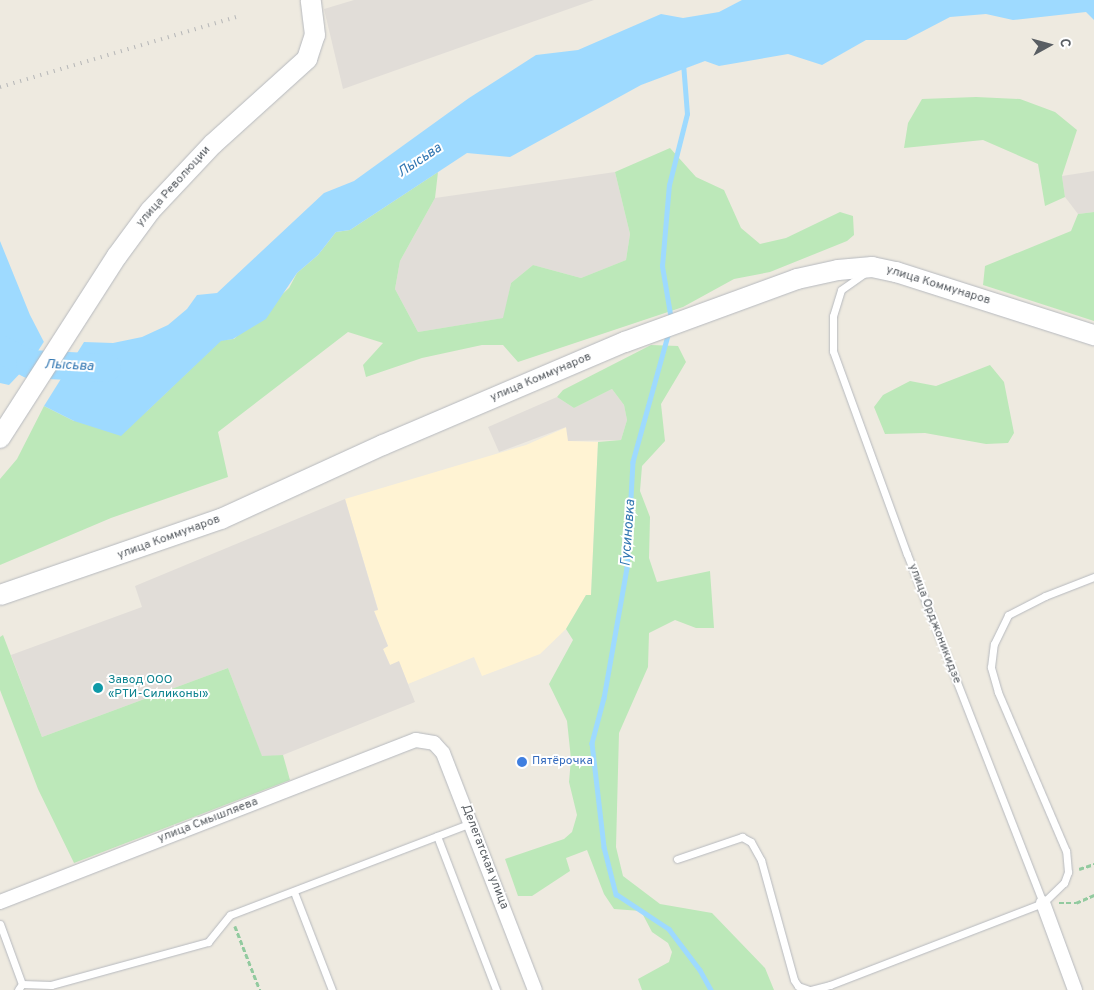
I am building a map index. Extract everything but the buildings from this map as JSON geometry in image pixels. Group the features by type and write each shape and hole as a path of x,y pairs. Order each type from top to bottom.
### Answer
{"main road":[{"name":"улица Революции","path":"0,438 134,232 168,190 213,144 307,59 315,35 311,0"},
{"name":"улица Коммунаров","path":"0,595 221,519 625,342 798,279 838,270 872,267 896,272 1094,335"}],"street":[{"name":"Делегатская улица","path":"416,740 434,743 443,753 535,990"},
{"name":"улица Смышляева","path":"0,902 416,740"},
{"name":"улица Орджоникидзе","path":"1043,903 1075,990"}],"lane":[{"name":"улица Орджоникидзе","path":"872,267 841,290 833,316 833,351 907,554 1043,903"},
{"path":"677,859 742,837 751,842 760,860 794,980 798,986 810,990 1043,903 1064,883 1068,872 1066,851 998,692 991,667 994,644 1008,615 1045,596 1094,577"},
{"path":"0,924 20,987 51,985 208,942 230,915 471,823"},
{"path":"437,836 496,990"},
{"path":"294,892 332,990"}],"path":[{"path":"1068,872 1094,864"},
{"path":"1043,903 1076,903 1094,895"},
{"path":"230,915 260,990"}],"shaded area":[{"path":"354,0 594,0 343,89 324,9"},
{"path":"1094,171 1094,212 1078,214 1065,197 1062,176"},
{"path":"615,172 630,234 626,260 581,278 533,265 511,283 504,318 418,332 395,289 400,261 435,198"},
{"path":"612,389 624,405 627,420 621,440 568,441 566,427 499,452 488,427 557,397 574,408"},
{"path":"567,427 569,441 598,442 591,595 586,595 566,629 540,654 482,676 474,657 408,684 399,662 390,665 383,649 388,646 374,611 378,609 345,499 526,445"},
{"name":"Завод ООО «РТИ-Силиконы»","path":"345,499 378,610 374,611 388,646 383,649 390,665 399,661 415,702 283,755 262,757 228,668 42,737 11,655 142,607 135,586"}],"green space":[{"path":"976,97 1020,99 1055,112 1077,130 1062,176 1065,197 1045,206 1038,164 983,140 904,148 908,123 922,99"},
{"path":"670,148 696,177 724,190 741,228 760,244 786,238 840,212 853,216 854,235 847,241 770,272 734,279 683,307 518,362 503,345 482,345 422,358 366,377 363,365 383,343 348,332 218,432 228,477 111,518 0,565 0,479 17,459 44,406 74,421 147,411 221,340 234,339 289,288 297,273 318,255 336,232 350,230 438,172 435,198 400,261 395,289 418,332 503,318 511,283 533,265 581,278 626,260 630,234 615,172"},
{"path":"1094,212 1094,321 983,285 985,266 1071,231 1078,214"},
{"path":"651,345 678,346 686,362 661,404 665,441 642,466 640,491 650,517 649,558 657,582 710,571 714,628 696,628 675,620 649,633 648,667 619,733 616,847 623,876 660,904 712,913 765,968 774,990 642,990 638,979 669,962 672,952 668,943 652,932 641,911 614,909 604,894 587,850 566,858 570,871 532,896 518,896 505,859 564,839 572,832 577,815 569,782 571,759 567,721 549,684 573,640 566,629 586,595 591,595 598,442 621,440 627,420 624,405 612,389 574,408 557,397 563,390"},
{"path":"990,365 1004,382 1014,433 1008,443 986,444 925,433 885,434 874,407 883,395 910,381 936,386"},
{"path":"3,635 42,737 228,668 262,756 283,755 290,780 74,863 38,789 0,690 0,637"}],"water":[{"path":"742,0 1094,0 1094,20 1086,12 1013,20 986,14 950,17 906,40 866,40 822,65 788,54 719,66 705,61 641,85 510,157 467,153 350,230 336,232 318,255 297,273 266,319 233,339 221,341 121,436 74,421 44,406 84,342 113,343 142,337 168,325 187,309 197,295 217,293 324,193 354,181 469,98 536,55 578,50 661,14 683,18 719,12"},
{"path":"0,241 30,315 46,346 9,385 0,383"}],"pier":[{"path":"45,340 48,347 22,376"}],"waterway":[{"name":"Гусиновка","path":"671,320 662,266 669,185 687,114 683,63"},
{"name":"Гусиновка","path":"669,332 633,462 627,568 604,698 592,743 604,847 616,894 669,929 700,970 711,990"},
{"name":"Лысьва","path":"0,349 30,364 107,368"}],"railway":[{"path":"0,87 239,16"}],"place":[{"name":"Завод ООО «РТИ-Силиконы»","path":"98,688"},
{"name":"Пятёрочка","path":"522,762"}]}
